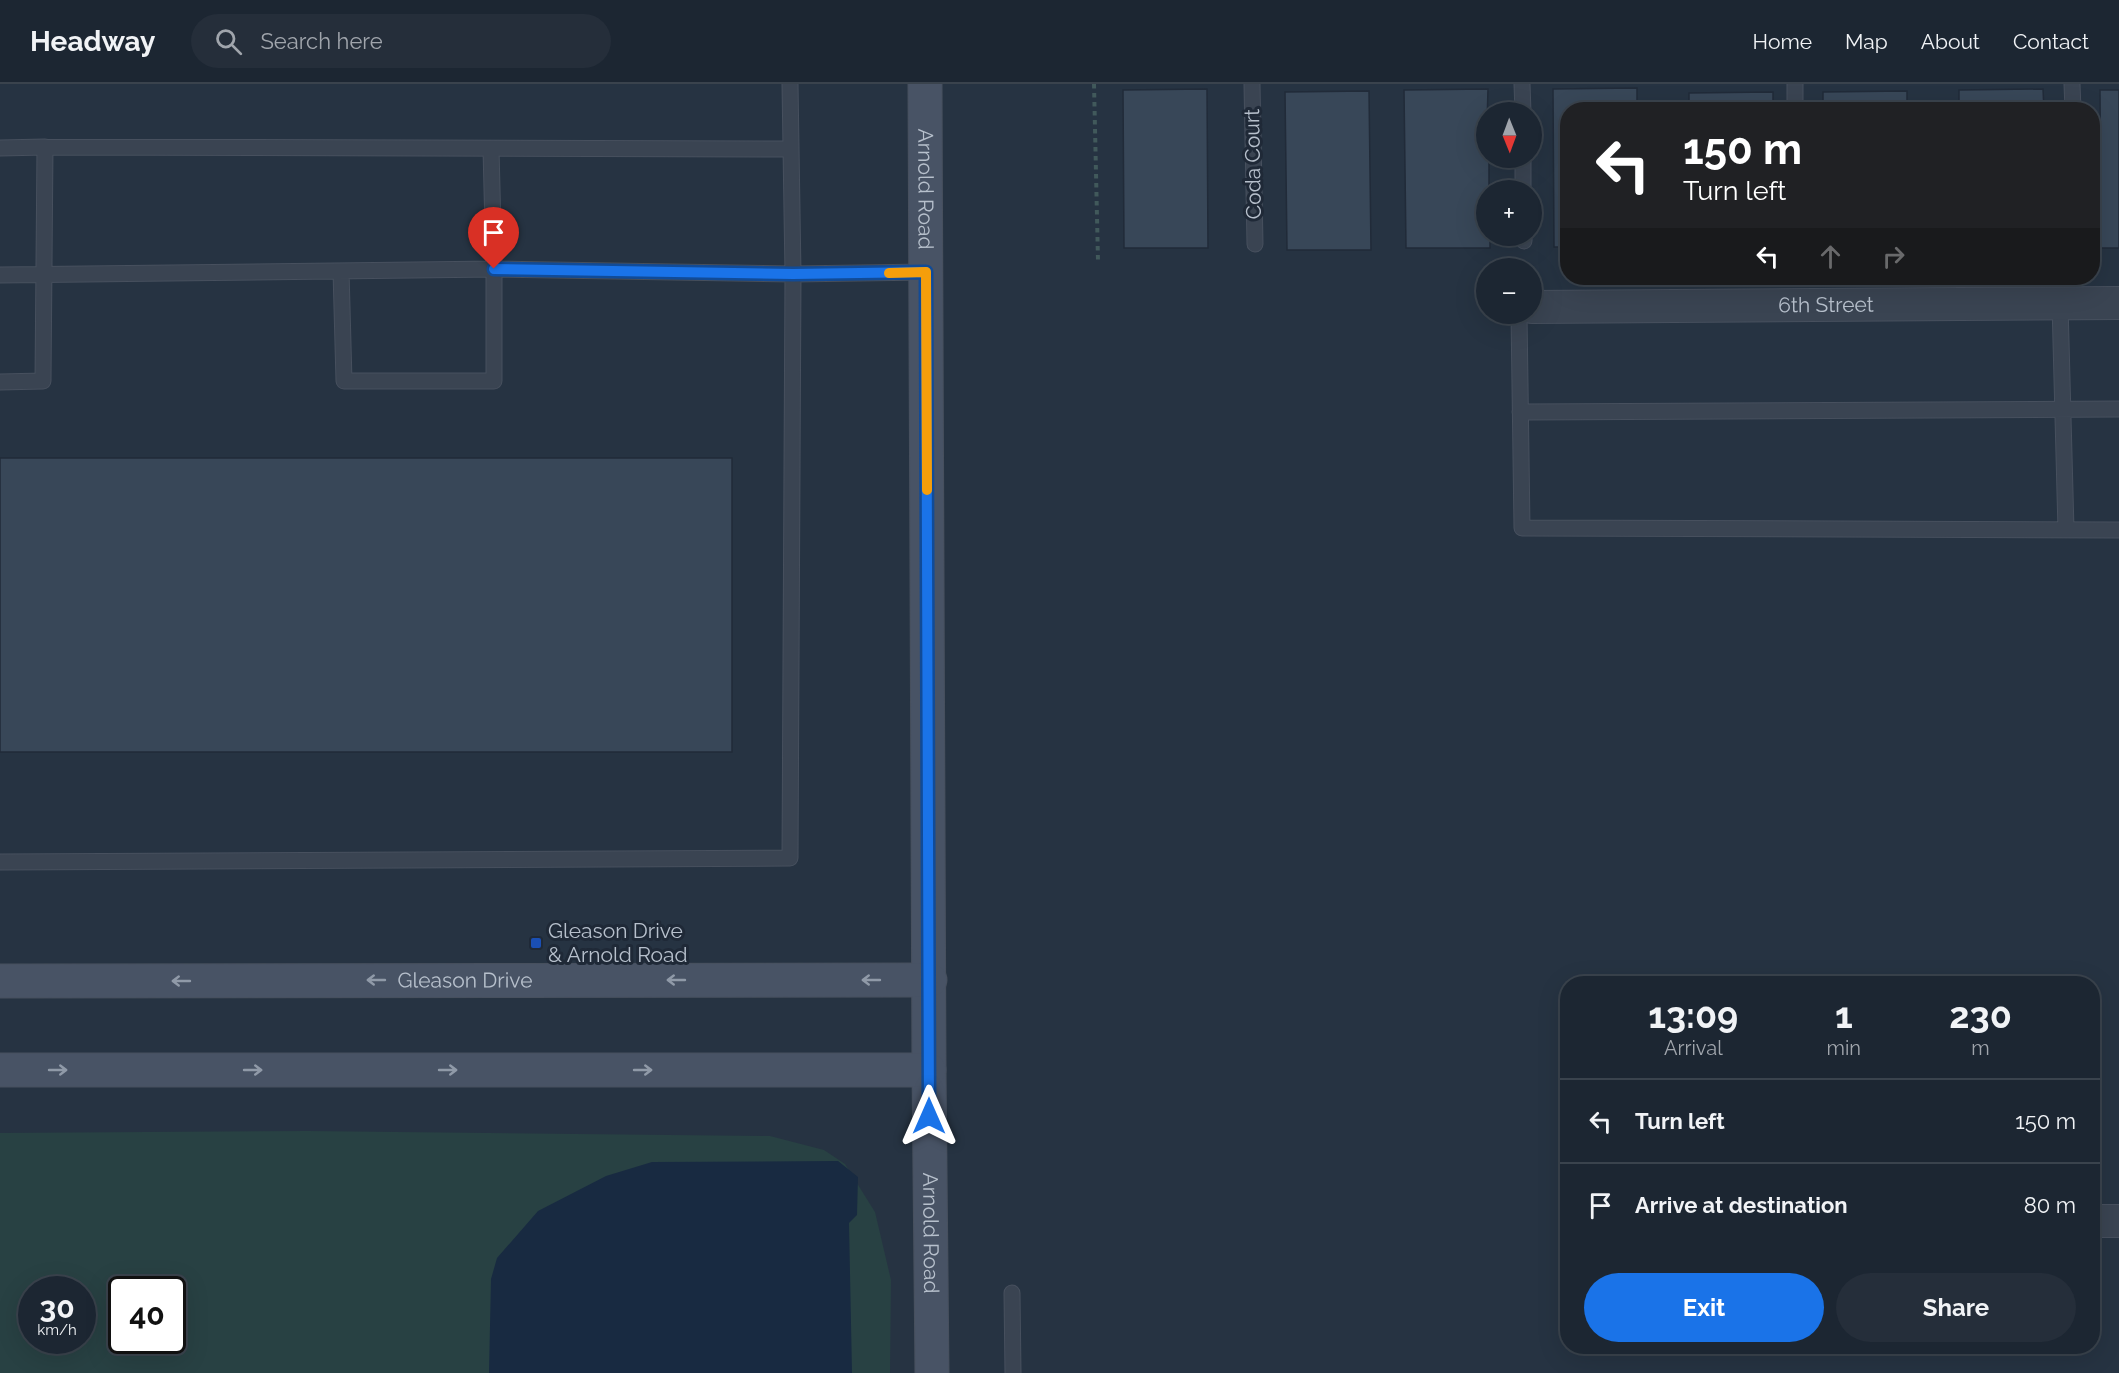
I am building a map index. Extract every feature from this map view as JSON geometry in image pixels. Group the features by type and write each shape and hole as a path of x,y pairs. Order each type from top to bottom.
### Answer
{"main road":[{"name":"Arnold Road","path":"925,84 932,1373"},
{"name":"Gleason Drive","path":"0,981 930,980"},
{"path":"0,1070 929,1070"}],"street":[{"name":"6th Street","path":"1542,307 2119,303"},
{"path":"2100,1221 2119,1221"}],"lane":[{"path":"0,862 790,858 793,274 790,84"},
{"name":"Coda Court","path":"1252,84 1255,244"},
{"path":"1522,84 1523,102"},
{"path":"1795,84 1795,102"},
{"path":"2072,84 2073,102"},
{"path":"0,382 43,381 45,147"},
{"path":"0,148 791,149"},
{"path":"341,271 344,381 494,381 491,149"},
{"path":"0,275 494,269 793,274 926,272"},
{"path":"2060,304 2066,530"},
{"path":"1519,324 1522,528 2119,530"},
{"path":"1520,412 2119,409"},
{"path":"1012,1293 1013,1373"}],"path":[{"path":"1094,84 1098,261"}],"green space":[{"path":"308,1131 770,1136 824,1150 845,1164 875,1212 891,1280 890,1373 0,1373 0,1133"}],"water":[{"path":"838,1161 858,1177 857,1215 849,1223 852,1373 489,1373 491,1279 497,1258 538,1211 606,1176 652,1162"}],"building":[{"path":"1637,88 1637,102 1560,102 1560,247 1554,247 1553,89"},
{"path":"1207,89 1208,248 1124,248 1123,90"},
{"path":"1488,89 1488,102 1476,102 1476,168 1489,168 1489,180 1476,180 1476,246 1490,246 1490,248 1406,248 1404,90"},
{"path":"2043,89 2044,102 1959,102 1959,90"},
{"path":"2100,90 2119,90 2119,248 2101,248"},
{"path":"1369,91 1371,250 1287,250 1285,92"},
{"path":"1907,91 1907,102 1823,102 1823,92"},
{"path":"1773,92 1773,102 1689,102 1689,93"},
{"path":"0,458 732,458 732,752 0,752"}],"slow traffic":[{"path":"889,273 926,272 927,490"}],"place":[{"name":"Gleason Drive & Arnold Road","path":"536,943"}],"route":[{"path":"494,269 793,274 926,272 929,1116"}]}
